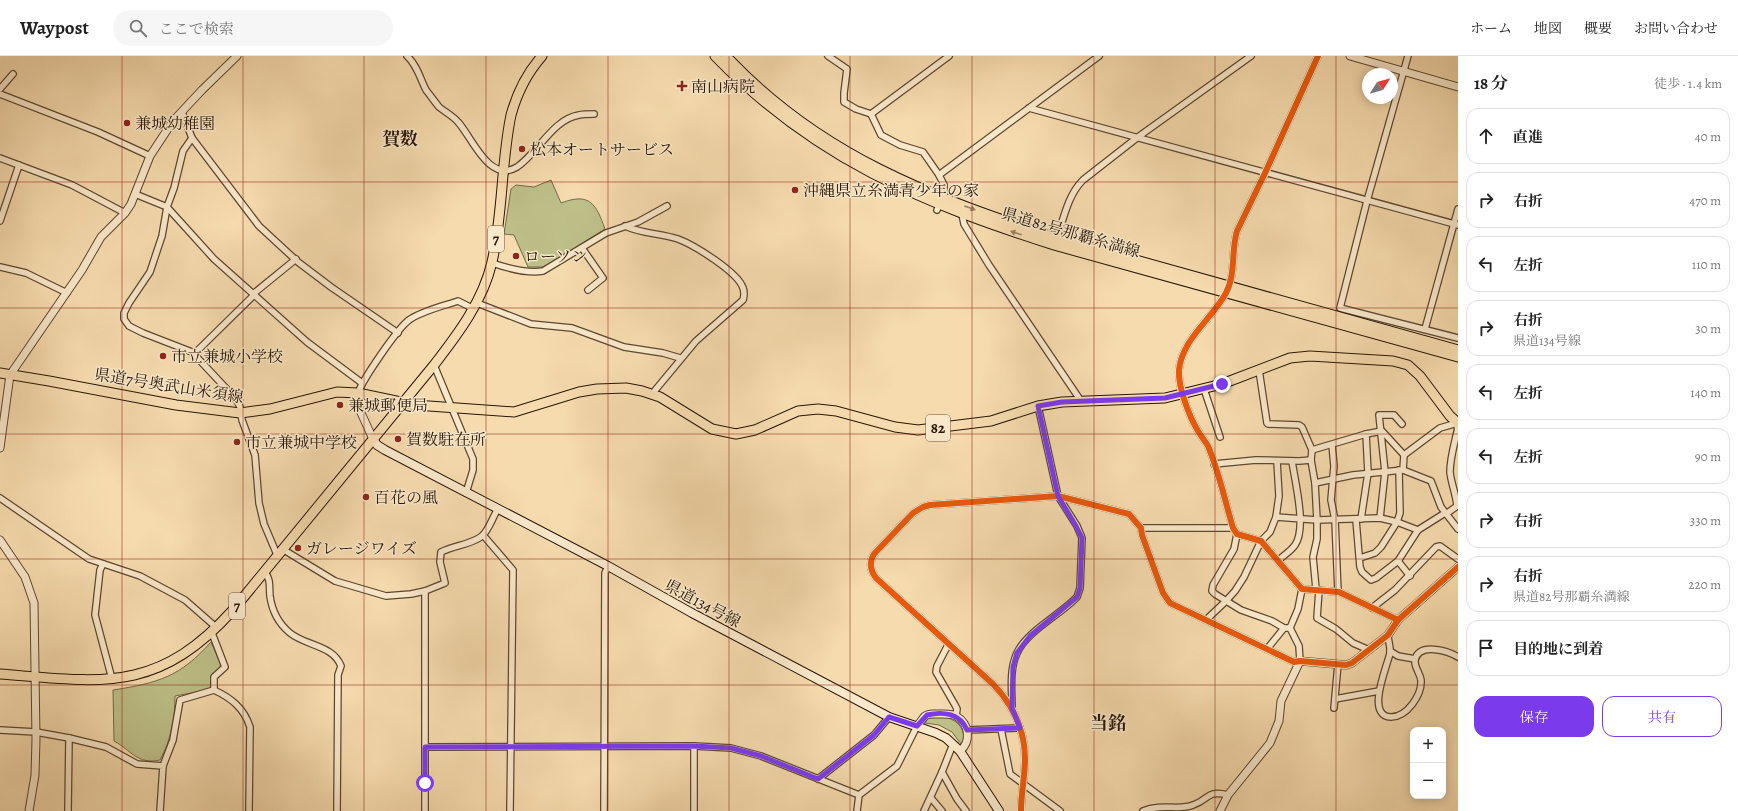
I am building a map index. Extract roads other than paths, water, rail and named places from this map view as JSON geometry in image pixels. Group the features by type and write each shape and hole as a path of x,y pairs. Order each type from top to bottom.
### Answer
{"main road":[{"name":"7","path":"0,674 81,680 112,680 140,674 167,664 190,650 214,630 265,572 434,365 460,331 475,306 492,263 509,123 513,107 526,77 542,56"},
{"name":"県道82号那覇糸満線","path":"715,56 762,102 817,142 878,178 962,214 1054,245 1228,288 1458,350"},
{"name":"県道82号那覇糸満線","path":"726,56 766,96 821,136 939,204 999,219 1057,238 1458,357"},
{"name":"82","path":"403,403 514,412 588,390 626,388 652,394 669,401 712,429 736,434 755,430 789,414 808,409 827,409 895,428 918,430 991,421 1038,406 1062,402 1150,399 1183,395 1299,356 1401,362 1414,370 1420,376 1458,428"},
{"name":"県道7号奥武山米須線","path":"0,373 168,404 240,413 270,409 337,392 358,393 403,403"},
{"name":"県道134号線","path":"373,440 385,450 608,566 696,615 889,717 936,733 953,744 960,751 999,811"}],"street":[{"path":"0,448 10,375 67,293 101,238 126,213 150,156 173,121 237,56"},
{"path":"407,56 415,65 427,90 439,107 458,121 491,166 504,170 513,169 524,162 558,126 568,118 578,114 594,114"},
{"path":"828,56 847,69 844,102 856,109 871,114 881,135 900,145 923,152 944,185 939,204"},
{"path":"871,114 949,56"},
{"path":"939,175 1099,56"},
{"path":"1057,238 1071,195 1076,187 1138,137 1251,56"},
{"path":"1318,56 1265,173 1237,230 1234,240 1228,288 1215,310 1188,344 1179,371 1183,395 1197,429 1207,445 1233,528 1237,534 1261,540 1302,589 1338,592 1398,620"},
{"path":"1350,56 1458,87"},
{"path":"1408,56 1367,201 1340,308 1458,338"},
{"path":"0,89 13,74"},
{"path":"0,94 98,132 150,156"},
{"path":"1029,108 1456,225"},
{"path":"182,112 192,138 259,226 296,259 331,287 398,333"},
{"path":"192,138 183,152 174,188 167,207 162,236 150,272 129,303 124,313 124,319 129,326 179,346 194,354 236,399 240,406 240,413 255,454 259,502 264,524 281,553 335,581 344,584 386,596 411,594 425,591 445,583 440,562 441,552 450,547 474,540 483,535 498,508"},
{"path":"0,158 72,185 126,213"},
{"path":"0,221 19,165"},
{"path":"135,194 167,207 214,259 307,342 362,383"},
{"path":"492,263 517,270 537,272 543,271 606,233 646,218 667,206"},
{"path":"1425,330 1456,225 1458,209"},
{"path":"962,214 964,224 989,265 1081,401"},
{"path":"624,226 636,231 665,235 688,243 736,276 745,295 743,300 700,337 680,358 652,394"},
{"path":"582,248 603,278 588,290"},
{"path":"194,354 254,294 296,259"},
{"path":"0,267 26,273 67,293"},
{"path":"373,440 357,404 358,393 362,383 409,320 458,301 531,324 572,328 624,347 663,353 680,358"},
{"path":"434,365 473,459 473,470 466,493"},
{"path":"1259,370 1266,423 1298,425 1302,427 1312,450 1311,460 1315,483 1317,520 1317,539 1314,557 1318,590 1317,618 1336,629 1353,643 1369,650"},
{"path":"1204,389 1220,437"},
{"path":"1012,708 1013,667 1017,653 1030,636 1074,600 1080,593 1082,538 1058,496 1038,406"},
{"path":"1380,518 1385,472 1381,442 1382,431 1379,415 1394,415 1402,424"},
{"path":"1360,558 1375,553 1381,547 1400,513 1401,470 1404,455 1440,428 1458,428 1450,473 1456,492 1457,506 1418,530 1398,561 1376,578 1371,580 1362,572 1360,558 1359,520 1368,473 1366,434"},
{"path":"1312,450 1366,434 1382,431"},
{"path":"1382,431 1404,455"},
{"path":"1332,445 1334,466 1331,500 1335,520 1338,592"},
{"path":"1214,464 1256,460 1311,460"},
{"path":"1207,619 1226,601 1244,577 1261,540 1270,532 1276,517 1279,496 1277,461"},
{"path":"1279,560 1296,544 1299,537 1300,519 1292,461"},
{"path":"1315,483 1368,473 1401,470 1431,482 1441,507 1458,529"},
{"path":"1021,811 1025,758 1020,728 1012,708 993,684 948,645 876,578 870,566 874,554 908,518 923,507 1058,496 1129,514 1141,528 1142,535 1164,593 1170,603 1207,619 1294,662 1300,661 1346,665 1352,662 1388,635 1398,620 1458,567"},
{"path":"0,498 89,559 140,576 185,600 214,630 225,667 214,677 214,690"},
{"path":"1276,517 1317,520 1359,520 1380,518 1418,530"},
{"path":"1141,528 1233,528"},
{"path":"1220,811 1228,795 1270,743 1279,721 1281,701 1300,661 1299,646 1287,628 1240,610 1212,591 1213,585 1234,549 1237,534"},
{"path":"483,535 513,570 510,811"},
{"path":"0,540 25,577 34,603 36,677 35,775 29,811"},
{"path":"1372,608 1410,576 1436,547 1440,546 1458,559"},
{"path":"1398,561 1410,576"},
{"path":"103,564 100,570 95,615 112,680"},
{"path":"604,811 603,747 605,573 608,566"},
{"path":"265,572 270,580 272,608 285,628 298,638 330,652 339,660 341,666 338,675 338,811"},
{"path":"1267,649 1287,628 1298,609 1302,589"},
{"path":"425,591 425,811"},
{"path":"1388,635 1390,651 1379,691 1377,706 1382,713 1390,717 1399,716 1405,712 1417,696 1421,679 1415,666 1415,659 1424,650 1446,651 1458,657"},
{"path":"948,645 937,666 936,672 957,708 956,716"},
{"path":"1390,651 1398,656 1415,659"},
{"path":"1334,708 1338,664"},
{"path":"160,811 163,766 173,740 180,700 214,690 225,695 236,704 247,718 250,727 249,811"},
{"path":"1335,699 1379,691"},
{"path":"857,811 859,795 897,766 917,726 927,715 950,714 956,716 962,722 967,730 968,740 960,751"},
{"path":"818,779 874,735 889,717"},
{"path":"967,730 1020,728"},
{"path":"1001,729 1008,768 1013,777 1023,782 1060,811"},
{"path":"0,730 36,732 69,738 106,747 137,764 163,766"},
{"path":"68,811 69,738"},
{"path":"924,811 931,798 953,744"},
{"path":"425,747 694,746 731,748 761,756 859,795"},
{"path":"694,746 694,811"},
{"path":"942,772 957,799 966,811"},
{"path":"1143,811 1188,807 1194,805 1211,793 1228,795"},
{"path":"931,798 942,811"}],"place":[{"name":"南山病院","path":"682,86"},
{"name":"兼城幼稚園","path":"127,123"},
{"name":"松本オートサービス","path":"522,149"},
{"name":"沖縄県立糸満青少年の家","path":"795,190"},
{"name":"ローソン","path":"516,256"},
{"name":"市立兼城小学校","path":"163,356"},
{"name":"兼城郵便局","path":"340,405"},
{"name":"賀数駐在所","path":"398,439"},
{"name":"市立兼城中学校","path":"237,442"},
{"name":"百花の風","path":"366,497"},
{"name":"ガレージワイズ","path":"298,548"}],"district":[{"name":"賀数","path":"400,139"},
{"name":"当銘","path":"1108,723"}]}
